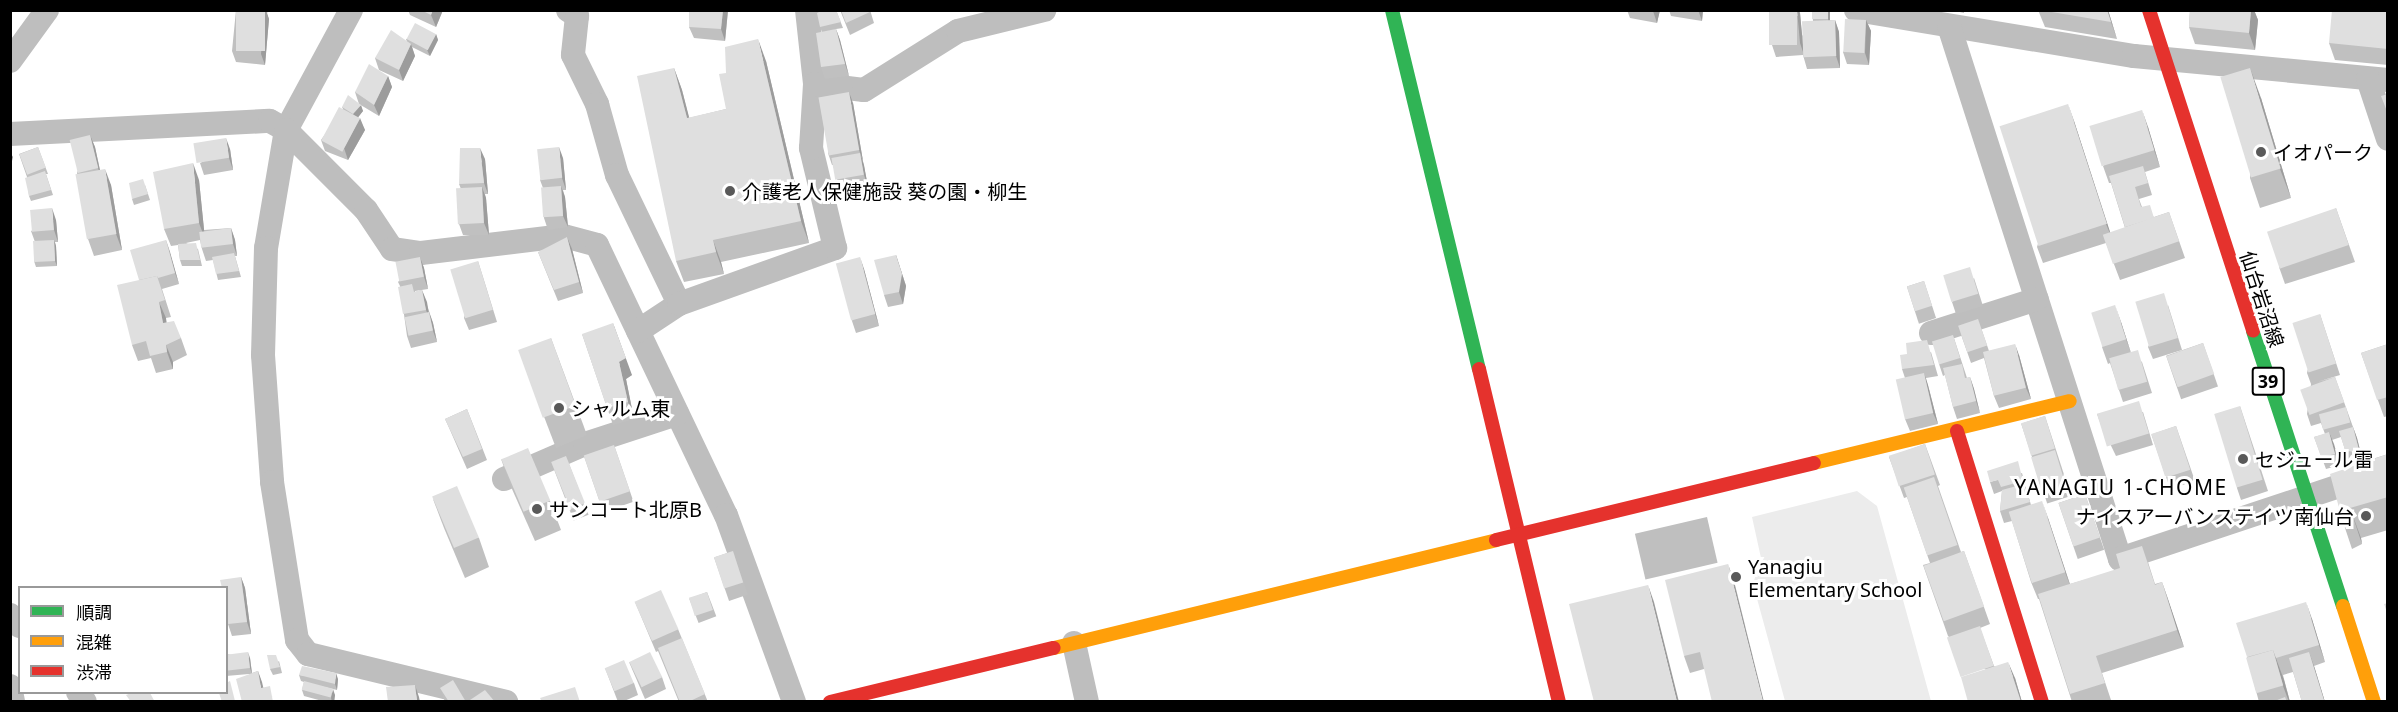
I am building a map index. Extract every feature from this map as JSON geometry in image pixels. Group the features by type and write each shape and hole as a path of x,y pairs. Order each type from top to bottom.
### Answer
{"street":[{"path":"10,61 47,10"},
{"path":"351,10 286,130 266,248 263,355 272,482 297,640 308,654 506,702"},
{"path":"568,10 577,16 573,55 597,104 616,175 679,303"},
{"path":"638,331 679,303 835,248 811,148 815,84 807,10"},
{"path":"815,84 864,90 958,31 1044,10"},
{"path":"1392,10 1559,702"},
{"path":"1856,10 2165,59 2378,80 2388,139"},
{"name":"仙台岩沼線","path":"2149,10 2305,497 2374,702"},
{"path":"1949,26 2120,559 2388,470"},
{"path":"10,134 270,122 286,130 366,210 392,249 421,252 564,236 597,245 726,515 794,702"},
{"path":"1931,333 2037,298"},
{"path":"830,702 1957,431 2070,401"},
{"path":"504,479 585,444 677,414"},
{"path":"1957,431 2042,702"},
{"path":"1074,643 1087,702"},
{"path":"10,686 13,702"}],"shaded area":[{"path":"1857,491 1877,506 1931,701 1785,701 1753,584 1761,558 1752,517"},
{"path":"1707,517 1718,563 1645,579 1635,534"}],"building":[{"path":"236,10 265,10 265,51 236,51"},
{"path":"421,10 433,10 431,15"},
{"path":"689,10 723,10 721,29 689,27"},
{"path":"823,10 836,10 841,22 820,27 817,13"},
{"path":"841,10 870,10 870,12 846,23"},
{"path":"1769,10 1797,10 1797,45 1769,45"},
{"path":"1812,10 1828,10 1828,19 1812,19"},
{"path":"2040,10 2107,10 2111,22"},
{"path":"2190,10 2251,10 2249,33 2189,27"},
{"path":"2332,10 2388,10 2388,49 2329,43"},
{"path":"1845,19 1866,20 1864,53 1843,52"},
{"path":"1835,20 1836,56 1803,57 1802,21"},
{"path":"415,23 436,34 428,50 407,39"},
{"path":"836,29 845,64 821,67 816,33"},
{"path":"391,30 411,44 399,70 375,58"},
{"name":"介護老人保健施設 葵の園・柳生","path":"758,39 801,221 713,240 716,252 676,261 637,76 674,68 687,118 726,109 719,74 726,73 725,47"},
{"path":"369,64 388,76 374,105 355,92"},
{"name":"イオパーク","path":"2250,68 2281,168 2251,177 2220,77"},
{"path":"849,92 859,150 829,155 818,97"},
{"path":"2388,94 2388,114 2381,96"},
{"path":"348,95 361,105 353,114 342,107"},
{"path":"2068,104 2107,224 2038,246 2000,126"},
{"path":"339,107 360,118 342,152 321,141"},
{"path":"2142,110 2154,150 2102,166 2089,126"},
{"path":"90,135 98,168 78,173 70,140"},
{"path":"226,138 229,158 197,163 193,143"},
{"path":"38,147 46,168 27,175 19,154"},
{"path":"559,147 562,178 540,180 537,149"},
{"path":"460,148 480,148 484,183 459,184"},
{"path":"860,153 864,175 835,180 831,158"},
{"path":"193,163 199,223 164,229 153,172"},
{"path":"2143,166 2148,183 2135,187 2141,207 2150,205 2154,218 2125,227 2109,176"},
{"path":"105,169 116,234 87,239 75,174"},
{"path":"45,171 51,190 29,196 25,178"},
{"path":"143,179 148,194 132,199 129,183"},
{"path":"561,186 563,216 543,217 541,187"},
{"path":"482,187 484,223 458,224 456,188"},
{"path":"52,208 54,230 32,232 30,210"},
{"path":"2336,208 2349,245 2280,269 2267,232"},
{"path":"2169,212 2179,241 2113,264 2103,235"},
{"path":"231,228 233,244 201,248 199,232"},
{"path":"567,237 579,282 554,290 538,252"},
{"path":"54,240 55,261 34,262 33,241"},
{"path":"166,240 175,273 139,280 130,250"},
{"path":"196,243 200,260 180,260 178,244"},
{"path":"234,253 239,271 216,274 212,257"},
{"path":"896,255 902,274 899,292 884,295 874,260"},
{"path":"420,257 424,277 399,281 395,262"},
{"path":"860,257 875,314 851,320 836,263"},
{"path":"478,261 493,310 465,318 450,269"},
{"path":"1970,267 1978,294 1951,302 1943,275"},
{"path":"157,276 165,300 159,302 163,323 174,321 181,338 166,345 167,352 150,356 146,341 132,345 117,285"},
{"path":"1924,281 1932,306 1915,311 1907,287"},
{"path":"412,284 414,292 422,290 426,310 403,314 398,287"},
{"path":"2164,293 2178,338 2149,347 2135,302"},
{"path":"2115,305 2126,339 2102,347 2091,313"},
{"path":"429,312 433,331 408,336 405,317"},
{"path":"2320,314 2336,363 2308,372 2292,323"},
{"path":"1978,319 1987,345 1967,352 1958,326"},
{"path":"613,323 626,358 619,362 628,402 607,408 582,334"},
{"path":"1953,335 1960,358 1939,364 1932,341"},
{"path":"551,338 576,406 543,418 518,350"},
{"path":"1927,340 1934,365 1902,369 1900,355 1907,354 1906,343"},
{"path":"2203,343 2214,374 2178,387 2166,356"},
{"path":"2015,344 2026,388 1994,396 1983,352"},
{"path":"2388,344 2388,397 2377,400 2361,353"},
{"path":"2138,350 2147,382 2118,390 2109,358"},
{"path":"1962,364 1965,378 1970,377 1976,401 1953,407 1943,368"},
{"path":"1924,373 1933,413 1905,419 1896,380"},
{"path":"2335,377 2344,402 2309,415 2300,390"},
{"path":"2139,401 2149,434 2107,446 2097,414"},
{"name":"セジュール雷","path":"2240,406 2263,480 2237,488 2214,414"},
{"path":"2346,407 2350,422 2323,430 2319,414"},
{"path":"467,409 482,449 463,457 445,419"},
{"path":"2045,416 2055,449 2031,456 2021,423"},
{"path":"2176,426 2190,470 2165,478 2151,434"},
{"path":"2353,427 2360,454 2345,450 2339,431"},
{"path":"2329,432 2335,454 2321,457 2314,437"},
{"path":"1925,444 1935,474 1899,486 1889,456"},
{"path":"614,445 630,491 600,502 584,455"},
{"path":"528,448 550,500 524,512 501,459"},
{"path":"2055,450 2066,485 2042,493 2031,457"},
{"path":"2388,454 2388,497 2350,508 2352,514 2342,519 2330,474"},
{"path":"566,456 585,503 570,509 551,462"},
{"path":"2018,461 2023,481 2001,487 1998,480 1990,482 1987,471"},
{"path":"1934,477 1957,545 1927,555 1904,487"},
{"path":"2024,484 2030,502 2000,511 2002,490"},
{"path":"457,486 479,538 454,548 432,497"},
{"path":"2085,494 2100,537 2074,547 2059,503"},
{"path":"2042,501 2065,572 2032,583 2009,512"},
{"path":"2142,546 2155,585 2162,582 2177,630 2096,656 2105,683 2070,694 2038,594 2120,568 2116,554"},
{"path":"733,551 743,582 724,589 714,557"},
{"path":"1964,551 1984,606 1944,621 1924,566"},
{"path":"1728,564 1763,702 1712,702 1700,652 1684,656 1665,580"},
{"path":"241,577 247,622 228,624 228,586 222,586 220,580"},
{"path":"1648,585 1677,702 1594,702 1569,604"},
{"path":"661,590 678,629 652,641 635,602"},
{"path":"707,592 713,610 695,616 689,598"},
{"path":"2306,602 2319,645 2276,658 2273,650 2247,657 2236,623"},
{"path":"2388,603 2388,615 2384,604"},
{"path":"1980,626 1994,666 1961,677 1947,637"},
{"path":"682,638 705,694 688,702 680,702 658,648"},
{"path":"2273,650 2283,686 2256,693 2246,658"},
{"path":"248,652 250,668 228,671 228,654"},
{"path":"650,652 662,677 642,687 629,662"},
{"path":"2309,652 2324,700 2318,702 2302,702 2289,658"},
{"path":"267,655 276,655 280,667 270,669"},
{"path":"624,660 634,683 614,691 605,668"},
{"path":"2008,662 2021,702 1968,702 1961,677"},
{"path":"302,666 336,673 335,684 299,675"},
{"path":"258,671 261,688 270,686 273,702 242,702 236,679"},
{"path":"453,680 466,702 449,702 440,688"},
{"path":"230,681 235,701 222,702 219,694 228,694 228,682"},
{"path":"304,681 333,689 331,697 302,690"},
{"path":"415,685 417,702 388,702 386,687"},
{"path":"575,687 580,702 542,702 540,698"},
{"path":"485,690 495,702 467,702"},
{"path":"151,694 155,702 131,702 126,695"},
{"path":"2285,697 2287,702 2272,702"}],"traffic: fast":[{"path":"1392,10 1479,369"},
{"path":"2253,331 2343,606"}],"traffic: slow":[{"path":"1814,463 2070,401"},
{"path":"1054,648 1496,540"},
{"path":"2343,606 2374,702"}],"traffic: jam":[{"path":"2149,10 2253,331"},
{"path":"1479,369 1559,702"},
{"path":"1957,431 2042,702"},
{"path":"1496,540 1814,463"},
{"path":"830,702 1054,648"}],"place":[{"name":"イオパーク","path":"2261,152"},
{"name":"介護老人保健施設 葵の園・柳生","path":"730,191"},
{"name":"シャルム東","path":"559,408"},
{"name":"セジュール雷","path":"2243,459"},
{"name":"サンコート北原B","path":"537,509"},
{"name":"ナイスアーバンステイツ南仙台","path":"2366,516"},
{"name":"Yanagiu Elementary School","path":"1736,577"}],"district":[{"name":"YANAGIU 1-CHOME","path":"2121,487"}]}
